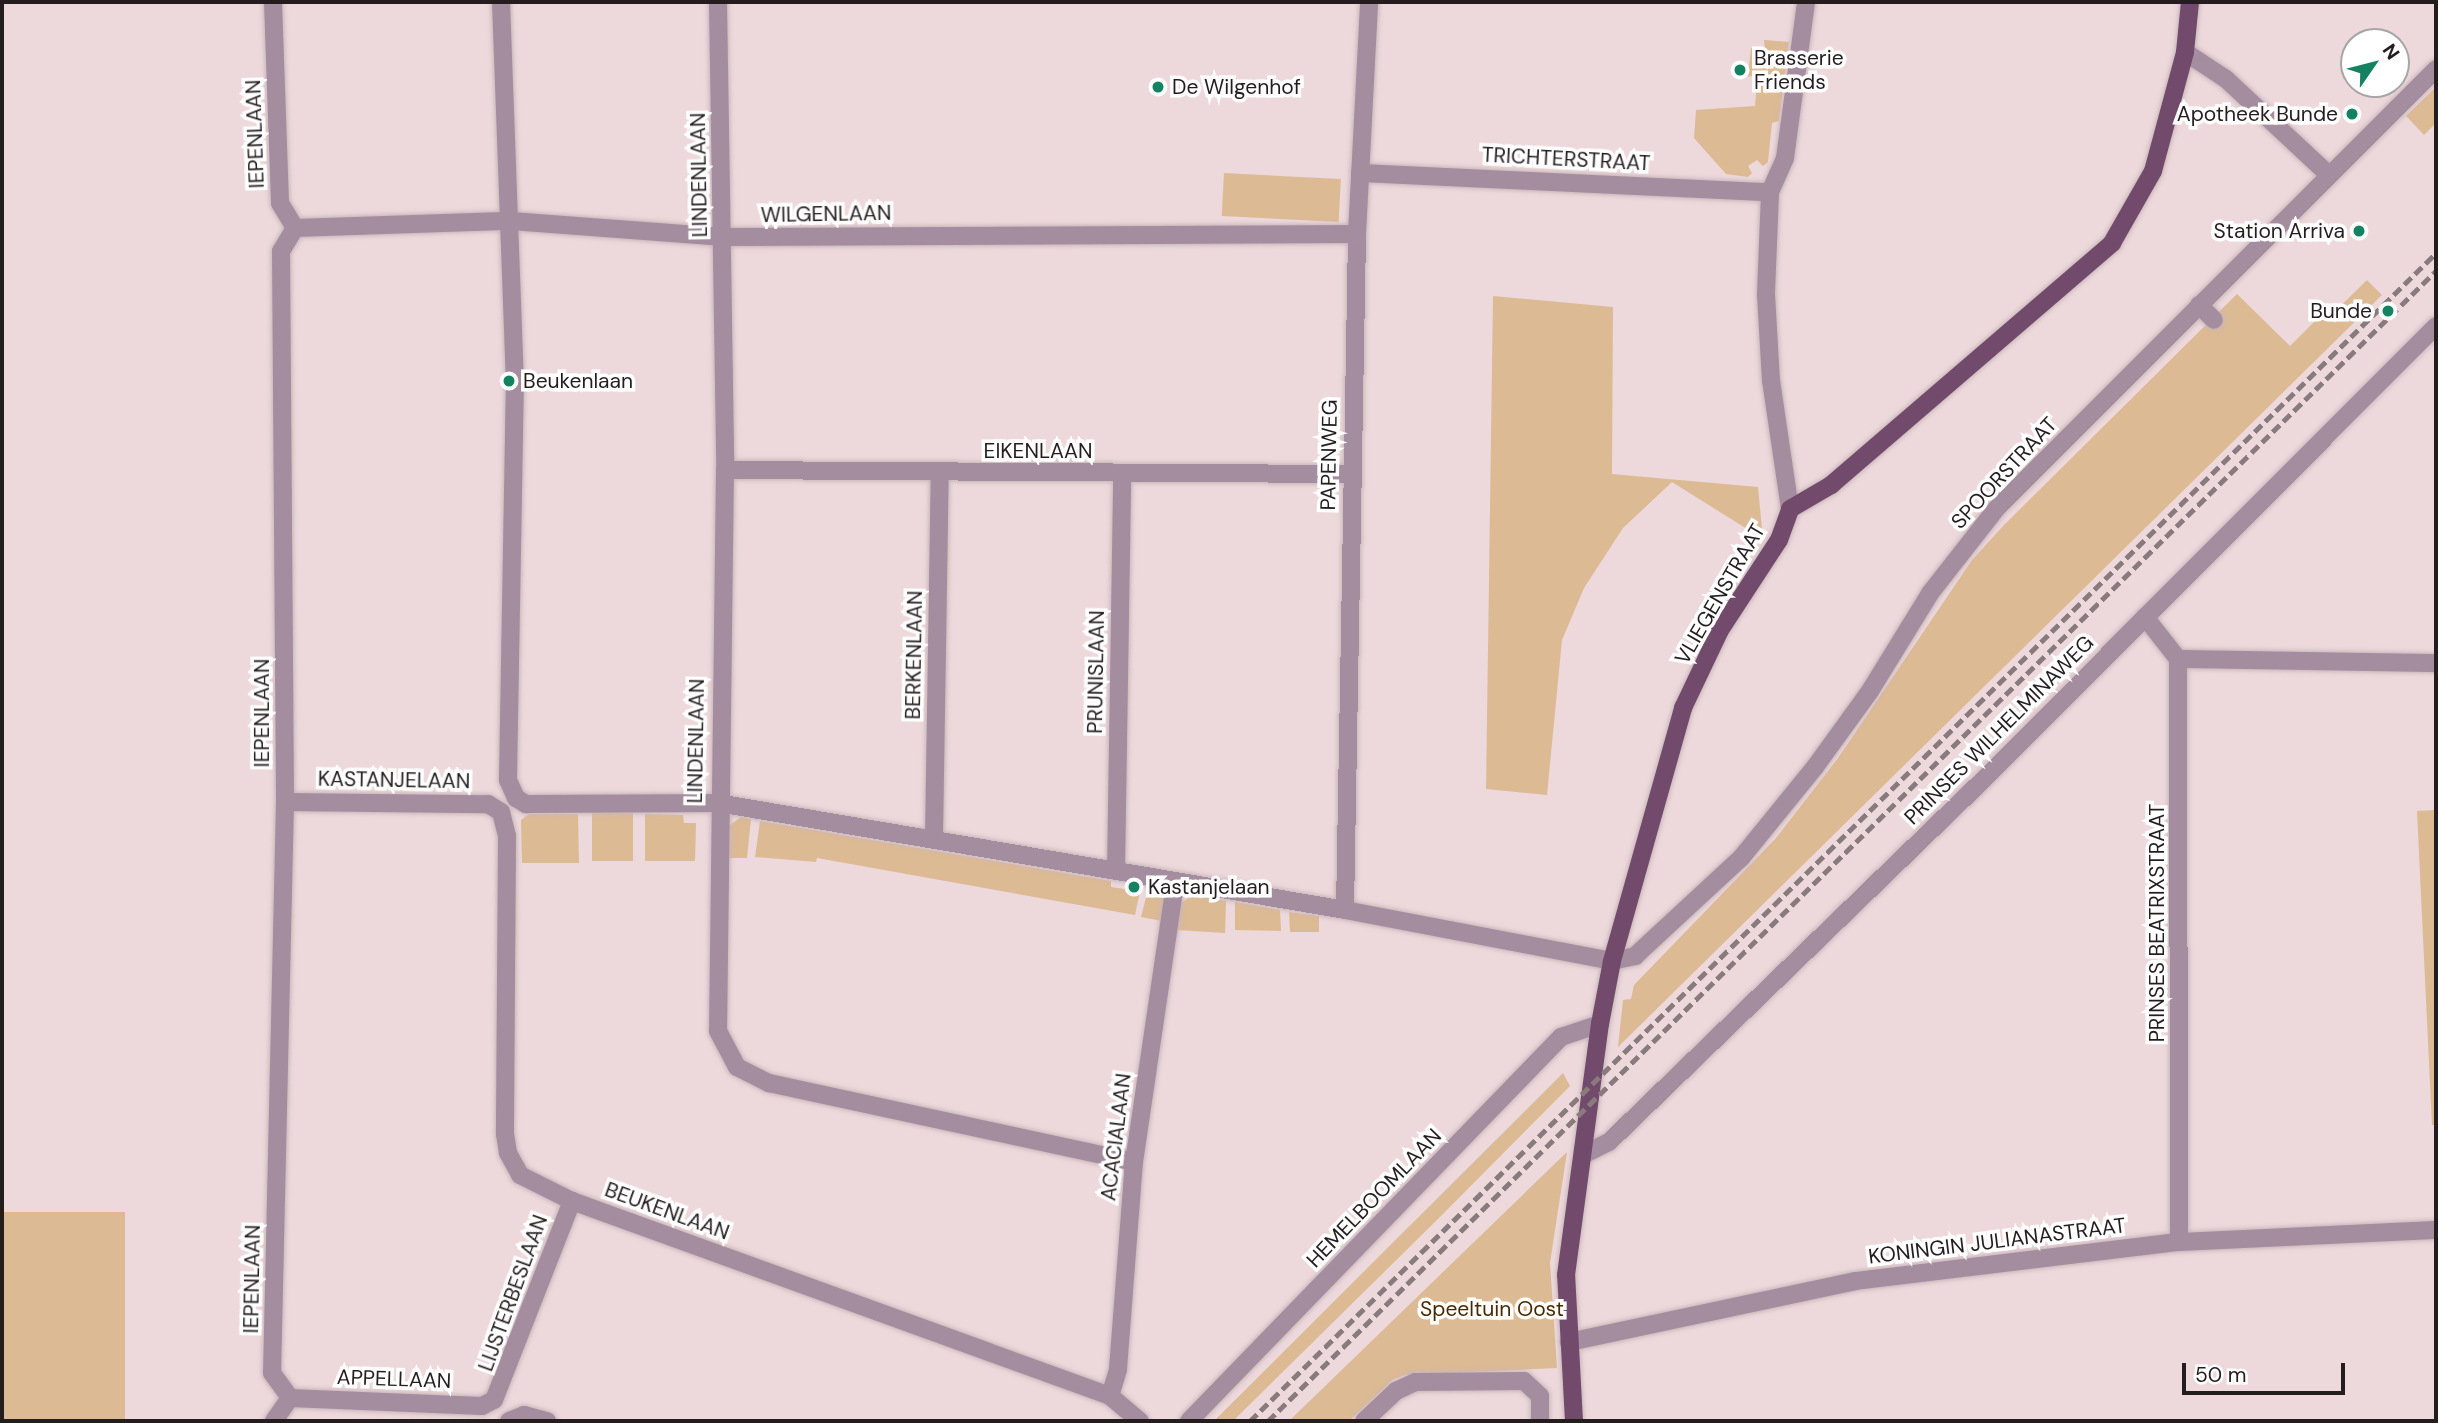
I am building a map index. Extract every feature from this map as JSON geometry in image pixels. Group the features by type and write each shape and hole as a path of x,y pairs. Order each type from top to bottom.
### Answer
{"main road":[{"name":"VLIEGENSTRAAT","path":"1574,1421 1566,1275 1585,1154 1600,1024 1612,961 1683,708 1720,630 1779,540 1790,509 1831,485 2112,243 2153,171 2185,52 2190,2"}],"street":[{"name":"IEPENLAAN","path":"273,2 280,203 295,228 281,251 285,802 272,1373 290,1398"},
{"path":"501,2 515,377 508,780 516,798 526,804 718,803 1345,910 1612,961"},
{"name":"LINDENLAAN","path":"718,2 724,237 718,1031 737,1067 769,1083 1134,1162"},
{"name":"PAPENWEG","path":"1345,910 1357,234 1369,2"},
{"path":"1790,509 1771,381 1766,293 1770,192 1784,158 1806,2"},
{"path":"2185,52 2218,73 2329,175"},
{"name":"SPOORSTRAAT","path":"1612,961 1635,956 1654,943 1741,858 1854,712 1931,592 1996,509 2436,69"},
{"name":"TRICHTERSTRAAT","path":"1360,173 1770,192"},
{"name":"WILGENLAAN","path":"295,228 511,221 724,237 1357,234"},
{"path":"2199,305 2214,320"},
{"name":"PRINSES WILHELMINAWEG","path":"1585,1154 1609,1142 2145,617 2436,326"},
{"name":"EIKENLAAN","path":"724,470 940,474 1351,474"},
{"name":"BERKENLAAN","path":"934,838 940,474"},
{"name":"PRUNISLAAN","path":"1116,871 1122,474"},
{"path":"2145,617 2178,659 2436,663"},
{"name":"PRINSES BEATRIXSTRAAT","path":"2178,659 2179,1242"},
{"path":"501,811 516,798"},
{"name":"KASTANJELAAN","path":"285,802 488,804 501,811"},
{"name":"BEUKENLAAN","path":"501,811 507,836 506,1144 520,1175 572,1201 1110,1396 1140,1421"},
{"name":"ACACIALAAN","path":"1110,1396 1118,1369 1134,1162 1175,883"},
{"name":"HEMELBOOMLAAN","path":"1189,1421 1562,1037 1600,1024"},
{"name":"LIJSTERBESLAAN","path":"494,1400 572,1201"},
{"name":"KONINGIN JULIANASTRAAT","path":"1569,1342 1856,1281 2179,1242 2436,1230"},
{"path":"1364,1421 1396,1391 1415,1382 1531,1384 1539,1396 1540,1421"},
{"path":"274,1421 290,1398"},
{"name":"APPELLAAN","path":"290,1398 482,1405 494,1400"},
{"path":"494,1400 509,1421 524,1415 547,1421"}],"green space":[{"path":"1764,40 1789,42 1779,121 1772,123 1768,162 1763,166 1757,160 1748,166 1752,173 1748,177 1726,174 1694,138 1696,110 1755,106 1757,81 1763,78 1762,73 1748,77 1751,48 1765,50"},
{"path":"2436,87 2436,123 2424,135 2406,116"},
{"path":"1224,173 1341,179 1339,222 1222,216"},
{"path":"2367,280 2382,295 1618,1047 1623,1000 1631,999 1634,985 1776,838 1838,758 1972,560 2004,525 2237,294 2290,346 2319,317 2325,321"},
{"path":"1493,296 1613,307 1612,474 1758,487 1763,539 1672,482 1623,528 1584,588 1562,640 1547,795 1486,789"},
{"path":"2436,810 2436,1125 2432,1125 2417,811"},
{"path":"592,813 633,813 633,861 592,861"},
{"path":"529,814 578,814 579,863 522,863 521,820"},
{"path":"645,814 683,815 684,823 696,823 695,861 645,861"},
{"path":"741,817 751,819 747,858 729,858 727,827"},
{"path":"760,821 1111,881 1111,887 1140,891 1135,915 817,858 816,862 755,857"},
{"path":"1149,886 1156,887 1165,899 1162,921 1141,917"},
{"path":"1192,895 1226,901 1225,933 1177,930 1181,903"},
{"path":"1235,902 1280,910 1281,931 1235,930"},
{"path":"1289,912 1319,916 1319,932 1290,932"},
{"path":"1563,1073 1570,1086 1442,1215 1233,1421 1214,1421"},
{"name":"Speeltuin Oost","path":"1567,1152 1550,1263 1557,1368 1405,1375 1394,1379 1349,1421 1289,1421"},
{"path":"2,1212 125,1212 125,1421 2,1421"}],"railway":[{"path":"1250,1421 2436,253"},
{"path":"1268,1421 2436,271"}],"place":[{"name":"Brasserie Friends","path":"1740,70"},
{"name":"De Wilgenhof","path":"1158,87"},
{"name":"Apotheek Bunde","path":"2352,114"},
{"name":"Station Arriva","path":"2359,231"},
{"name":"Bunde","path":"2388,311"},
{"name":"Beukenlaan","path":"509,381"},
{"name":"Kastanjelaan","path":"1134,887"}]}
